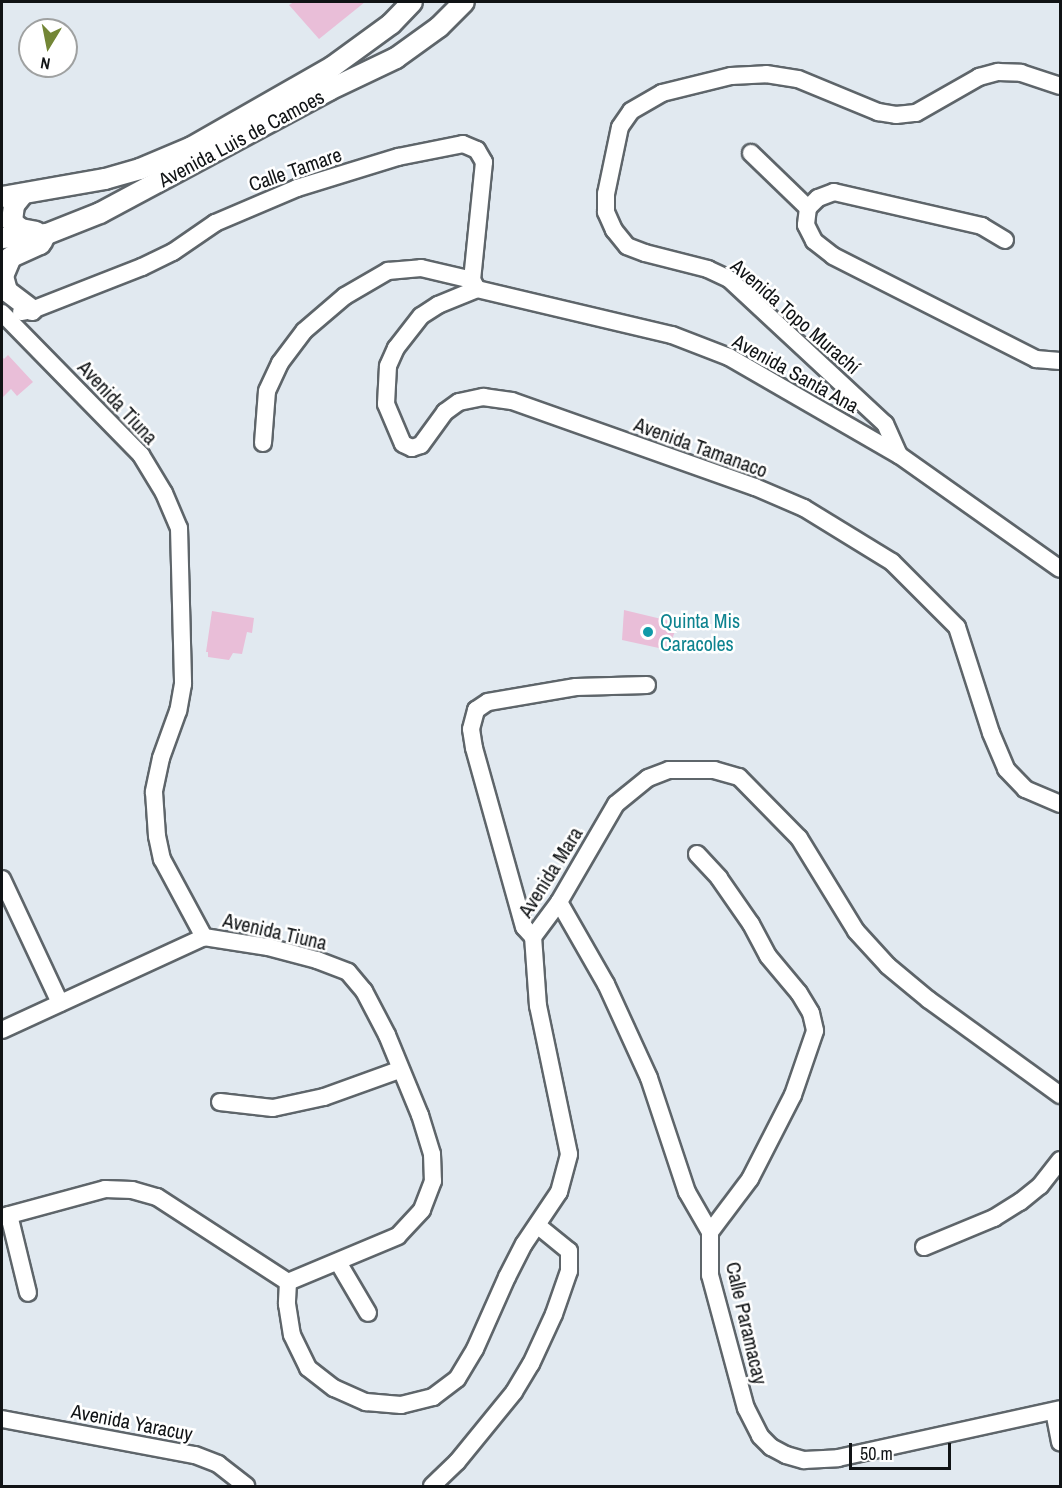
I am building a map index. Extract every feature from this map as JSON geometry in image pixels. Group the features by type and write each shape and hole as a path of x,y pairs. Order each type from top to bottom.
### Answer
{"street":[{"name":"Avenida Luis de Camoes","path":"2,197 114,177 140,169 192,147 332,67 392,24 412,2"},
{"name":"Avenida Luis de Camoes","path":"2,238 47,234 100,213 329,90 396,58 439,27 464,2"},
{"name":"Avenida Topo Murachí","path":"899,455 885,424 729,279 708,269 645,253 627,246 614,230 606,212 606,194 620,127 631,111 662,93 731,76 766,74 798,79 878,112 896,115 916,113 979,77 998,72 1021,73 1060,86"},
{"name":"Calle Tamare","path":"2,315 32,310 142,267 173,252 215,224 297,188 398,157 463,144 477,150 484,162 474,284"},
{"path":"751,153 808,208"},
{"path":"1005,240 982,226 834,192 818,198 808,208 806,225 810,233 814,240 833,256 1036,359 1060,361"},
{"path":"23,194 11,212 12,222 16,227 28,232 47,234 40,244 11,257 5,269 3,284 14,300 32,310"},
{"name":"Avenida Santa Ana","path":"263,443 267,391 280,363 304,331 345,296 388,271 421,268 672,335 710,350 769,380 899,455 1060,569"},
{"name":"Avenida Tamanaco","path":"474,284 421,316 396,348 388,366 386,404 403,444 412,448 420,445 445,412 459,402 483,397 512,401 755,487 804,508 892,562 957,627 991,733 1006,769 1024,789 1060,804"},
{"name":"Avenida Tiuna","path":"2,315 32,341 141,454 164,493 179,528 183,684 178,711 161,758 154,792 154,816 162,859 204,937 268,947 317,960 348,972 364,991 387,1035 399,1070 420,1114 432,1154 433,1181 422,1210 398,1236 288,1282"},
{"path":"533,937 524,927 474,748 471,729 476,710 488,702 576,687 647,685"},
{"name":"Avenida Mara","path":"288,1282 287,1304 292,1335 308,1368 334,1388 366,1402 401,1405 433,1397 457,1379 475,1349 507,1276 559,1192 569,1154 538,1006 533,937 559,902 616,804 648,777 669,770 714,770 739,777 799,838 856,932 888,966 929,1000 1060,1095"},
{"path":"697,854 719,878 751,924 768,956 799,993 811,1013 815,1031 793,1095 750,1179 710,1232"},
{"path":"2,879 60,1003"},
{"name":"Calle Paramacay","path":"559,902 606,984 649,1078 687,1192 710,1232 710,1275 746,1408 760,1436 771,1447 786,1455 804,1460 838,1458 1057,1410"},
{"path":"2,1030 204,937"},
{"path":"220,1102 273,1108 324,1097 399,1070"},
{"path":"924,1247 994,1218 1020,1202 1040,1186 1060,1160"},
{"path":"28,1293 5,1216 105,1190 132,1191 157,1197 288,1282"},
{"path":"432,1486 457,1462 514,1392 531,1364 554,1314 569,1271 569,1251 537,1225"},
{"path":"338,1262 368,1313"},
{"path":"1057,1410 1060,1442"},
{"name":"Avenida Yaracuy","path":"2,1419 195,1455 218,1464 246,1486"}],"building":[{"path":"294,2 365,2 319,39 289,5"},
{"path":"8,355 33,382 17,396 11,389 2,398 2,356 4,359"},
{"name":"Quinta Mis Caracoles","path":"624,610 678,623 668,650 622,640"},
{"path":"212,611 254,618 252,633 247,632 242,654 233,653 229,660 208,657 208,652 206,652"}],"place":[{"name":"Quinta Mis Caracoles","path":"648,632"}]}
